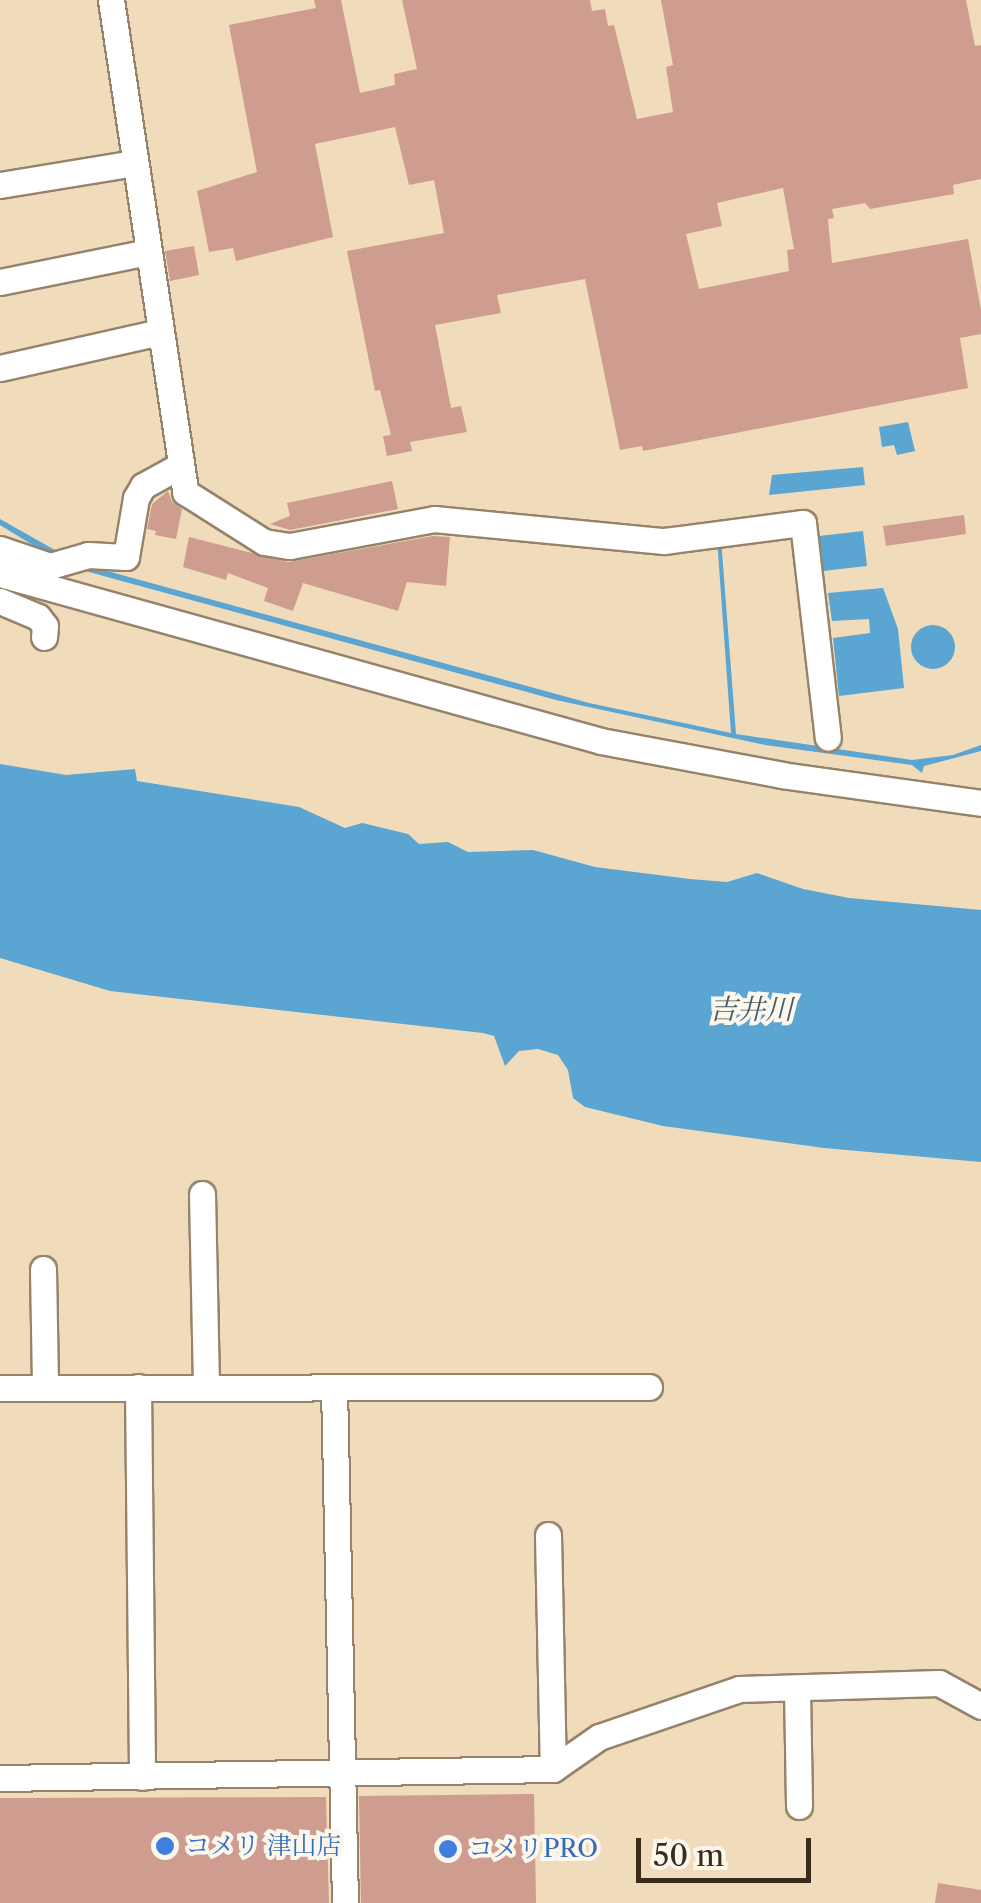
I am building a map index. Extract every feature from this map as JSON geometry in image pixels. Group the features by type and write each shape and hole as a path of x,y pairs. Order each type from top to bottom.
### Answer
{"street":[{"path":"111,0 185,492 264,542 290,546 434,520 664,540 803,523 828,738"},
{"path":"0,185 135,163"},
{"path":"0,282 148,252"},
{"path":"0,368 160,332"},
{"path":"0,549 50,566 88,554 126,557 136,498 143,486 181,465"},
{"path":"0,574 601,741 782,775 981,803"},
{"path":"0,601 38,617 45,626 44,636"},
{"path":"202,1194 206,1387"},
{"path":"43,1268 45,1388"},
{"path":"0,1388 649,1386"},
{"path":"138,1387 142,1777"},
{"path":"334,1387 344,1903"},
{"path":"548,1536 554,1770"},
{"path":"0,1778 554,1770 599,1737 739,1689 939,1684 981,1706"},
{"path":"797,1689 799,1806"}],"water":[{"path":"908,422 915,451 897,455 894,445 882,447 879,427"},
{"path":"863,467 865,485 769,495 772,475"},
{"path":"0,519 78,563 589,703 731,733 717,539 721,539 736,734 912,760 953,755 981,745 981,751 924,766 922,773 912,765 765,745 556,700 67,566 0,525"},
{"path":"863,531 867,566 823,571 819,536"},
{"path":"883,588 898,629 904,688 839,696 833,638 870,633 869,619 832,621 828,593"},
{"path":"933,625 949,631 955,647 949,663 933,669 917,663 911,647 917,631"},
{"name":"吉井川","path":"0,764 66,775 135,769 137,781 299,807 345,828 362,823 408,834 419,844 448,842 468,852 533,850 595,867 727,882 757,873 803,889 849,898 981,910 981,1162 824,1148 663,1126 585,1107 573,1098 568,1070 558,1055 538,1049 519,1051 505,1066 494,1036 483,1033 110,991 0,958"}],"building":[{"path":"314,0 341,0 360,93 395,85 394,74 417,69 402,0 590,0 592,11 605,9 608,26 614,25 637,119 673,112 666,67 673,65 661,0 966,0 975,46 981,45 981,179 953,185 954,194 870,209 865,203 832,209 834,218 828,219 832,263 968,239 981,310 981,334 960,338 968,388 643,451 642,446 620,450 585,279 497,295 501,313 435,325 451,408 461,406 467,432 410,442 412,451 387,456 383,436 391,435 380,390 375,391 347,251 444,233 434,180 409,185 395,127 315,144 333,237 236,261 233,248 209,252 197,191 257,172 229,25 316,8","holes":["783,188 794,249 787,250 789,271 699,289 686,234 722,226 717,203"]},
{"path":"194,246 199,275 170,281 165,251"},
{"path":"392,481 398,509 290,530 270,524 290,516 287,503"},
{"path":"168,491 172,502 182,509 176,539 155,535 156,531 147,529 152,504"},
{"path":"964,515 966,534 886,546 883,526"},
{"path":"433,536 450,537 446,586 407,582 398,611 303,583 293,611 264,601 268,588 228,573 226,580 183,567 189,537 288,562"},
{"name":"コメリ 津山店","path":"534,1794 536,1903 361,1903 359,1796"},
{"name":"コメリ 津山店","path":"326,1797 329,1903 0,1903 0,1798"},
{"path":"938,1883 981,1890 981,1903 935,1903"}],"place":[{"name":"コメリ 津山店","path":"165,1846"},
{"name":"コメリPRO","path":"448,1849"}]}
